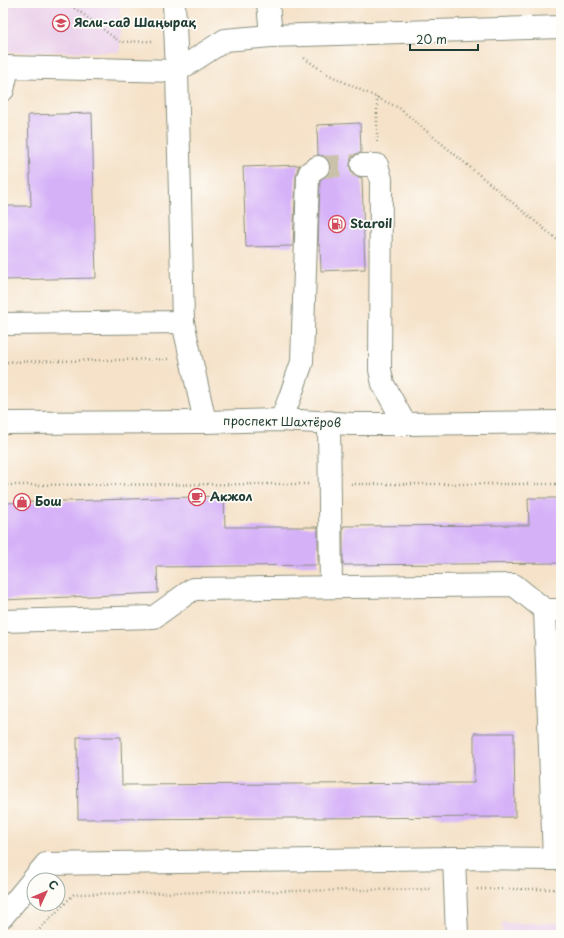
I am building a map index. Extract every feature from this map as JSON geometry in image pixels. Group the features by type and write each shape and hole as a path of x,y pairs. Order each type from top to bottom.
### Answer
{"street":[{"path":"174,3 177,71 182,322 205,422"},
{"path":"268,3 271,36"},
{"path":"3,90 6,67 177,71 225,40 271,36 561,27"},
{"path":"369,165 381,179 380,370 383,384 405,424"},
{"path":"281,420 302,362 308,177 310,172 318,167"},
{"path":"3,324 182,322"},
{"name":"проспект Шахтёров","path":"3,423 281,420 352,424 561,422"},
{"path":"329,422 331,587"},
{"path":"3,621 154,616 192,589 514,585 553,610 557,859 454,858 46,864 3,916"},
{"path":"454,858 457,935"}],"path":[{"path":"68,3 120,42 176,40"},
{"path":"302,57 327,74 399,108 561,243"},
{"path":"369,165 377,97"},
{"path":"3,362 191,359"},
{"path":"3,485 561,484"},
{"path":"34,935 74,894 561,889"}],"shaded area":[{"name":"Ясли-сад Шаңырақ","path":"3,3 120,3 120,52 3,52"},
{"path":"502,923 561,923 561,935 502,935"}],"building":[{"path":"92,113 96,278 3,280 3,206 31,206 28,115"},
{"path":"360,123 361,153 355,154 351,158 350,165 351,171 355,176 362,178 365,269 321,271 320,245 318,245 320,180 329,173 330,166 328,160 324,156 318,155 317,125"},
{"path":"300,165 298,167 296,177 293,246 246,247 243,167"},
{"path":"224,496 225,527 318,527 318,565 157,567 158,593 3,600 3,503"},
{"path":"528,498 561,498 561,563 343,565 343,526 529,525"},
{"path":"474,733 514,733 515,817 78,819 77,737 121,737 122,785 474,783"}],"tunnel":[{"path":"318,167 362,165"}],"place":[{"name":"Ясли-сад Шаңырақ","path":"61,23"},
{"name":"Staroil","path":"337,224"},
{"name":"Акжол","path":"197,497"},
{"name":"Бош","path":"22,502"}]}
